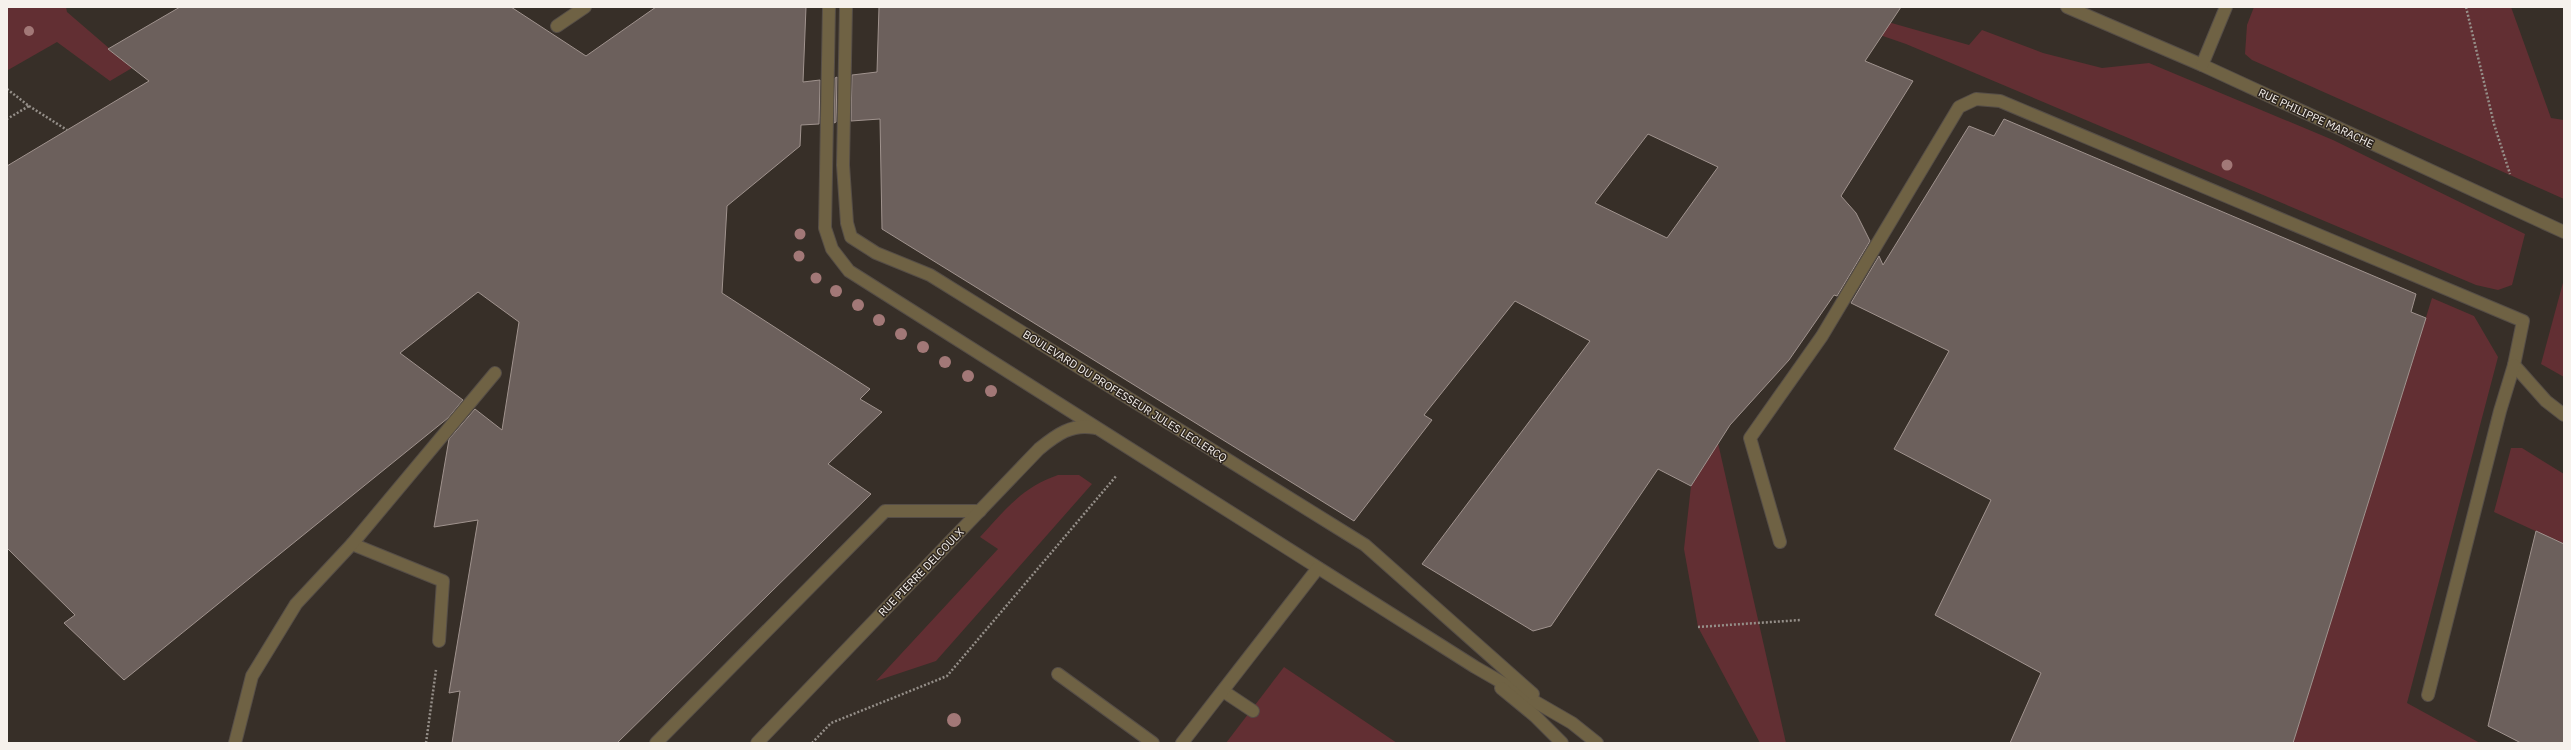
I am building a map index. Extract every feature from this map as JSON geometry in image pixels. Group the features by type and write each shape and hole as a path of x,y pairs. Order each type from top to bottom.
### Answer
{"street":[{"path":"557,26 585,7"},
{"name":"BOULEVARD DU PROFESSEUR JULES LECLERCQ","path":"828,7 825,228 834,255 855,276 1100,429 1475,667 1550,709 1572,723 1596,743"},
{"name":"BOULEVARD DU PROFESSEUR JULES LECLERCQ","path":"846,7 844,194 846,228 851,238 872,251 930,275 1365,545 1384,560 1550,709"},
{"name":"BOULEVARD DU PROFESSEUR JULES LECLERCQ","path":"846,26 856,7"},
{"name":"RUE PHILIPPE MARACHE","path":"2067,7 2202,65 2564,232"},
{"path":"2202,65 2226,7"},
{"path":"1780,542 1750,438 1822,336 1959,107 1976,98 2000,101 2523,321 2514,365 2500,412 2428,695"},
{"path":"2514,365 2546,401 2564,415"},
{"path":"235,743 252,676 296,604 352,544 495,373"},
{"name":"RUE PIERRE DELCOULX","path":"757,743 1050,440 1073,428 1089,426 1100,429"},
{"path":"656,743 885,511 980,511"},
{"path":"352,544 443,581 440,642"},
{"path":"1182,743 1318,568"},
{"name":"BOULEVARD DU PROFESSEUR JULES LECLERCQ","path":"1475,667 1535,716 1562,743"},
{"path":"1058,674 1153,743"},
{"path":"1223,691 1253,711"}],"path":[{"path":"2466,7 2494,124 2511,177 2516,210"},
{"path":"7,89 29,106 67,130"},
{"path":"7,119 29,106"},
{"path":"812,743 831,723 947,676 1135,452"},
{"path":"1698,626 1801,620"},
{"path":"426,743 440,642"}],"shaded area":[{"path":"7,7 66,7 67,12 132,68 110,81 57,42 8,70"},
{"path":"2254,7 2511,7 2551,118 2564,120 2564,199 2252,60 2245,54 2247,25"},
{"path":"1813,12 1888,22 1969,45 1982,30 2043,53 2102,68 2149,63 2333,140 2525,234 2512,285 2498,290 2476,285 1906,44"},
{"path":"2564,279 2564,377 2541,364"},
{"path":"2432,298 2474,316 2498,357 2407,703 2480,743 2293,743"},
{"path":"1718,443 1786,743 1760,743 1698,627 1684,549 1691,486"},
{"path":"2511,448 2522,448 2564,474 2564,544 2494,512"},
{"path":"1058,475 1079,475 1092,484 936,661 876,681 998,549 980,537 1015,500 1034,486"},
{"path":"1284,667 1397,743 1226,743"}],"building":[{"path":"180,7 511,7 586,56 656,7 806,7 803,82 820,80 819,124 801,125 800,146 727,206 722,293 870,389 860,399 882,412 828,464 871,494 617,743 452,743 460,691 449,693 478,520 434,527 449,439 475,409 502,430 519,322 478,292 400,353 463,400 448,418 124,680 64,623 75,615 7,548 7,166 149,81 108,49"},
{"path":"879,7 1901,7 1865,61 1913,81 1841,196 1856,213 1870,241 1837,296 1834,295 1789,360 1730,425 1691,486 1658,469 1551,626 1533,631 1422,564 1590,341 1515,301 1424,415 1432,420 1354,521 882,229 880,119 851,121 852,75 877,72","holes":["1648,134 1718,167 1667,238 1595,203"]},
{"path":"837,77 836,122 834,123 835,78"},
{"path":"2004,119 2416,294 2411,312 2426,318 2293,743 2010,743 2041,673 1935,615 1991,500 1894,449 1949,351 1851,303 1879,256 1883,265 1969,126 1994,136"},
{"path":"2536,531 2564,544 2564,743 2521,743 2488,726"}]}
